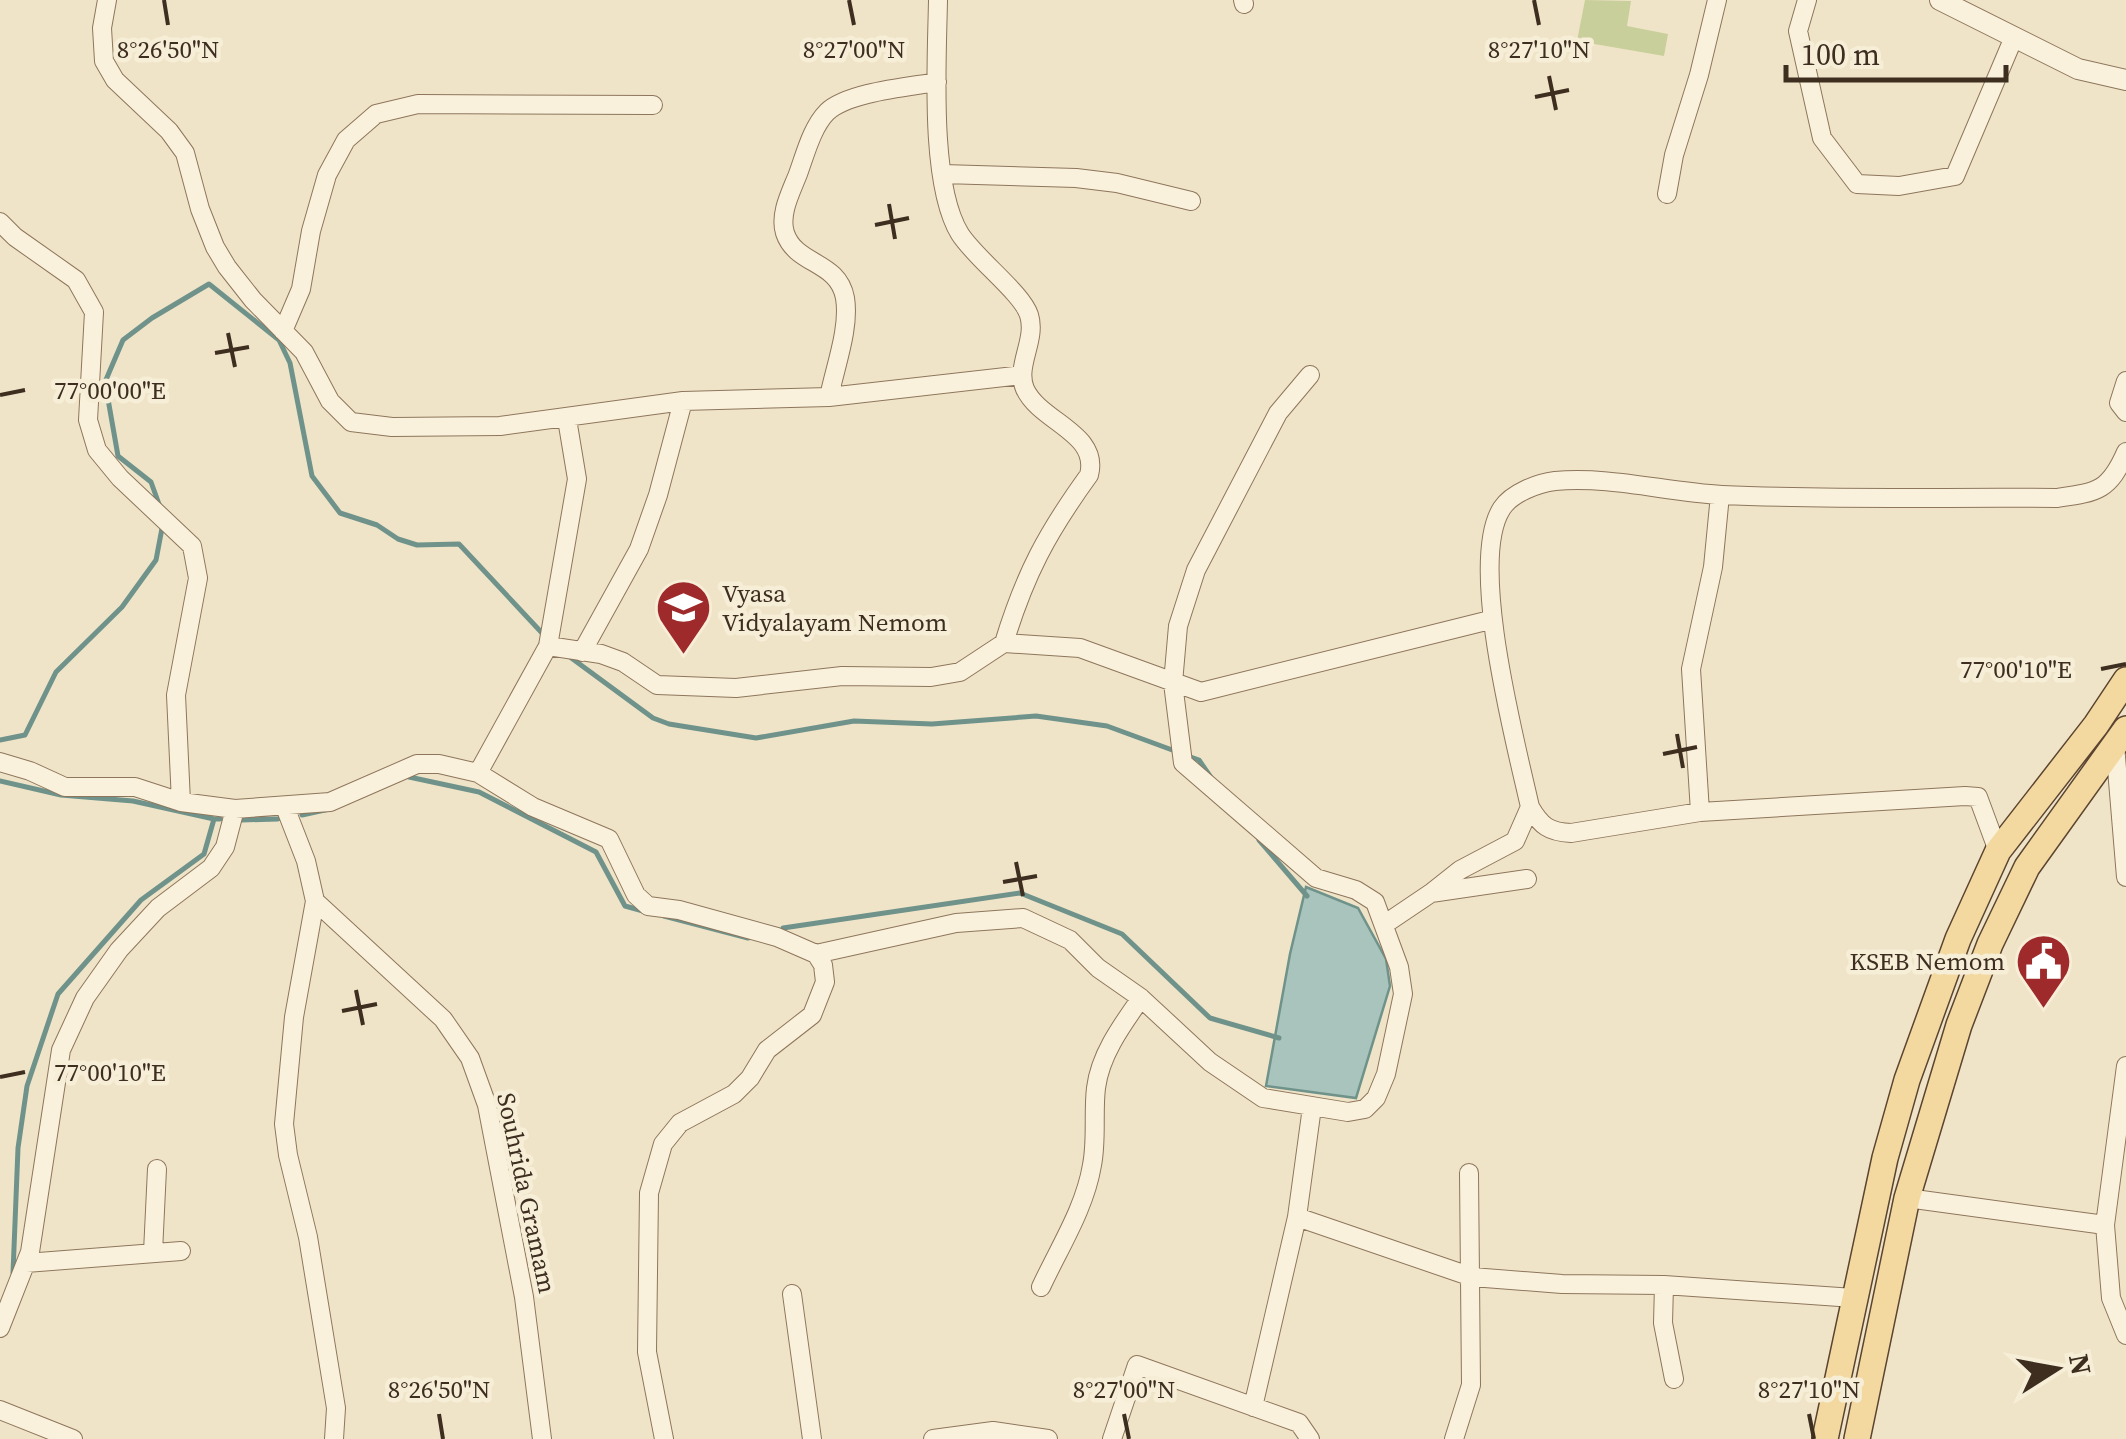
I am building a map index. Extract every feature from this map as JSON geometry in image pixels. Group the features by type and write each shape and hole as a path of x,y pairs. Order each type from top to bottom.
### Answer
{"main road":[{"path":"1824,1439 1885,1158 1907,1080 1958,939 1998,852 2126,680"},
{"path":"1856,1439 1907,1198 1959,1025 2027,867 2120,737 2096,724"}],"street":[{"path":"107,0 102,28 104,61 115,80 169,131 186,153 200,209 215,247 253,300 304,352 330,401 351,422 392,427 482,426 567,419 683,401 828,396 1022,375"},
{"path":"938,0 943,174 952,221 970,250 1028,309 1032,328 1022,375 1026,390 1087,447 1092,463 1089,475 1038,550 1020,589 1004,643"},
{"path":"1667,194 1717,0"},
{"path":"1808,0 1798,31 1822,138 1857,184 1900,186 1955,176 2014,37"},
{"path":"1951,3 2078,69 2126,80"},
{"path":"828,396 846,301 840,282 830,271 795,249 784,232 784,212 812,136 828,111 854,98 938,82"},
{"path":"284,331 301,289 311,231 327,175 346,140 376,114 418,104 653,105"},
{"path":"943,174 1076,178 1117,183 1191,201"},
{"path":"0,222 76,280 94,312 95,350 88,420 97,450 120,478 192,546 198,578 176,695 181,802"},
{"path":"816,954 956,923 1022,918 1070,940 1210,1062 1263,1098 1348,1112 1365,1109 1376,1098 1386,1074 1403,994 1399,967 1375,902 1356,890 1316,878 1184,763 1172,683 1178,626 1196,570 1278,413 1310,375"},
{"path":"2126,381 2119,403 2126,412"},
{"path":"582,652 640,550 683,401"},
{"path":"478,773 548,646 578,479 567,419"},
{"path":"1998,852 1978,797 1700,812 1571,833 1553,832 1540,824 1530,807 1490,620 1492,534 1502,508 1515,495 1551,482 1593,480 1720,495 2058,498 2097,492 2115,478 2126,452"},
{"path":"1700,812 1691,669 1714,568 1720,495"},
{"path":"548,646 622,662 657,685 736,688 842,676 931,677 960,672 1004,643 1080,648 1201,692 1490,620"},
{"path":"2120,737 2126,877"},
{"path":"0,762 64,787 135,787 181,802 234,810 330,802 417,764 439,764 478,773 533,808 609,839 636,896 648,906 679,910 777,936 816,954 823,965 824,982 812,1015 767,1050 750,1078 734,1094 680,1123 663,1144 649,1194 648,1352 664,1439"},
{"path":"286,807 298,834 315,901 294,1017 284,1124 308,1237 336,1408 334,1439"},
{"path":"1384,924 1460,870 1515,842 1530,807"},
{"path":"0,1328 26,1263 60,1050 85,998 119,950 158,908 211,868 225,847 234,810"},
{"path":"1431,893 1527,879"},
{"name":"Souhrida Gramam","path":"315,901 442,1019 470,1058 487,1105 524,1297 542,1439"},
{"path":"1041,1287 1082,1201 1092,1168 1098,1114 1096,1086 1113,1038 1141,998"},
{"path":"2126,1066 2124,1110 2105,1225 2111,1298 2126,1335"},
{"path":"1253,1407 1297,1217 1312,1107"},
{"path":"153,1252 157,1169"},
{"path":"1454,1439 1471,1385 1469,1174"},
{"path":"1907,1198 2105,1225"},
{"path":"1297,1217 1472,1277 1562,1284 1664,1284 1854,1298"},
{"path":"26,1263 181,1252"},
{"path":"1664,1284 1663,1323 1674,1379"},
{"path":"792,1294 812,1439"},
{"path":"1112,1439 1137,1366 1299,1423 1310,1439"},
{"path":"0,1410 73,1439"},
{"path":"932,1439 993,1432 1048,1439"}],"green space":[{"path":"1585,0 1631,1 1627,26 1668,34 1664,56 1577,41"}],"water":[{"path":"1306,887 1358,908 1386,959 1390,986 1356,1098 1266,1086"}],"waterway":[{"path":"160,507 151,482 118,456 105,382 123,340 209,284 279,340 290,363 312,476 340,513 377,525 398,539 417,545 459,544 542,633"},
{"path":"0,740 25,735 56,672 122,607 156,560 163,523"},
{"path":"570,657 653,718 756,738 854,721 932,724 1036,716 1107,726 1175,751"},
{"path":"1185,755 1199,760 1210,776"},
{"path":"409,777 479,792 596,852 625,906 643,911"},
{"path":"0,781 61,795 133,801 214,819"},
{"path":"302,815 334,808"},
{"path":"13,1273 18,1148 27,1086 58,994 141,900 204,854 214,819 220,819"},
{"path":"241,820 278,819"},
{"path":"1259,840 1307,896"},
{"path":"783,928 1020,893 1122,934 1210,1018 1279,1038"},
{"path":"664,916 748,938"}],"place":[{"name":"Vyasa Vidyalayam Nemom","path":"683,656"},
{"name":"KSEB Nemom","path":"2044,1010"}]}
